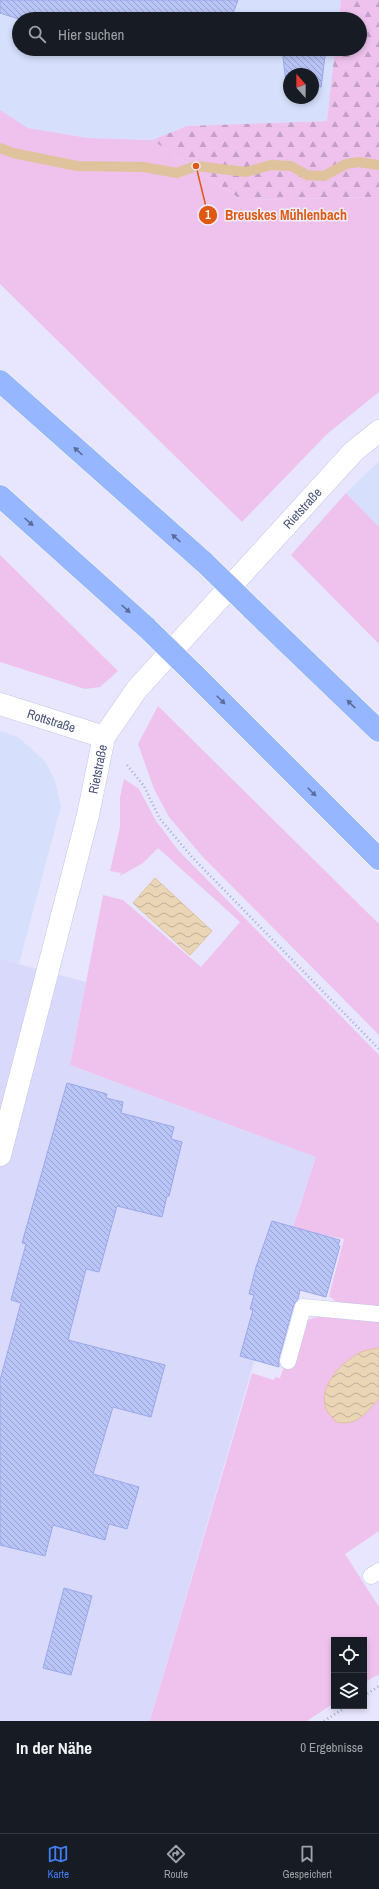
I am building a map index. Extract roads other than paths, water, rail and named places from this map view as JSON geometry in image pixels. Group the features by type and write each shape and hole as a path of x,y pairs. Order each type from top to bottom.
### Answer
{"highway":[{"path":"0,381 205,564 379,731"},
{"path":"0,496 147,628 379,859"}],"street":[{"name":"Rietstraße","path":"0,1155 88,815 104,737 137,689 354,451 379,431"},
{"name":"Rottstraße","path":"0,704 104,737"}],"lane":[{"path":"288,1361 303,1307 379,1314"}],"water":[{"path":"155,878 212,931 190,955 133,903"},
{"path":"379,1348 379,1399 360,1418 344,1423 336,1422 326,1409 324,1400 325,1391 333,1375 354,1356 363,1351"}],"waterway":[{"path":"0,148 13,153 77,166 143,167 177,173 196,166 246,172 271,165 291,166 307,175 324,176 346,164 358,162 379,165"}],"place":[{"name":"Breuskes Mühlenbach","path":"196,166"}]}
